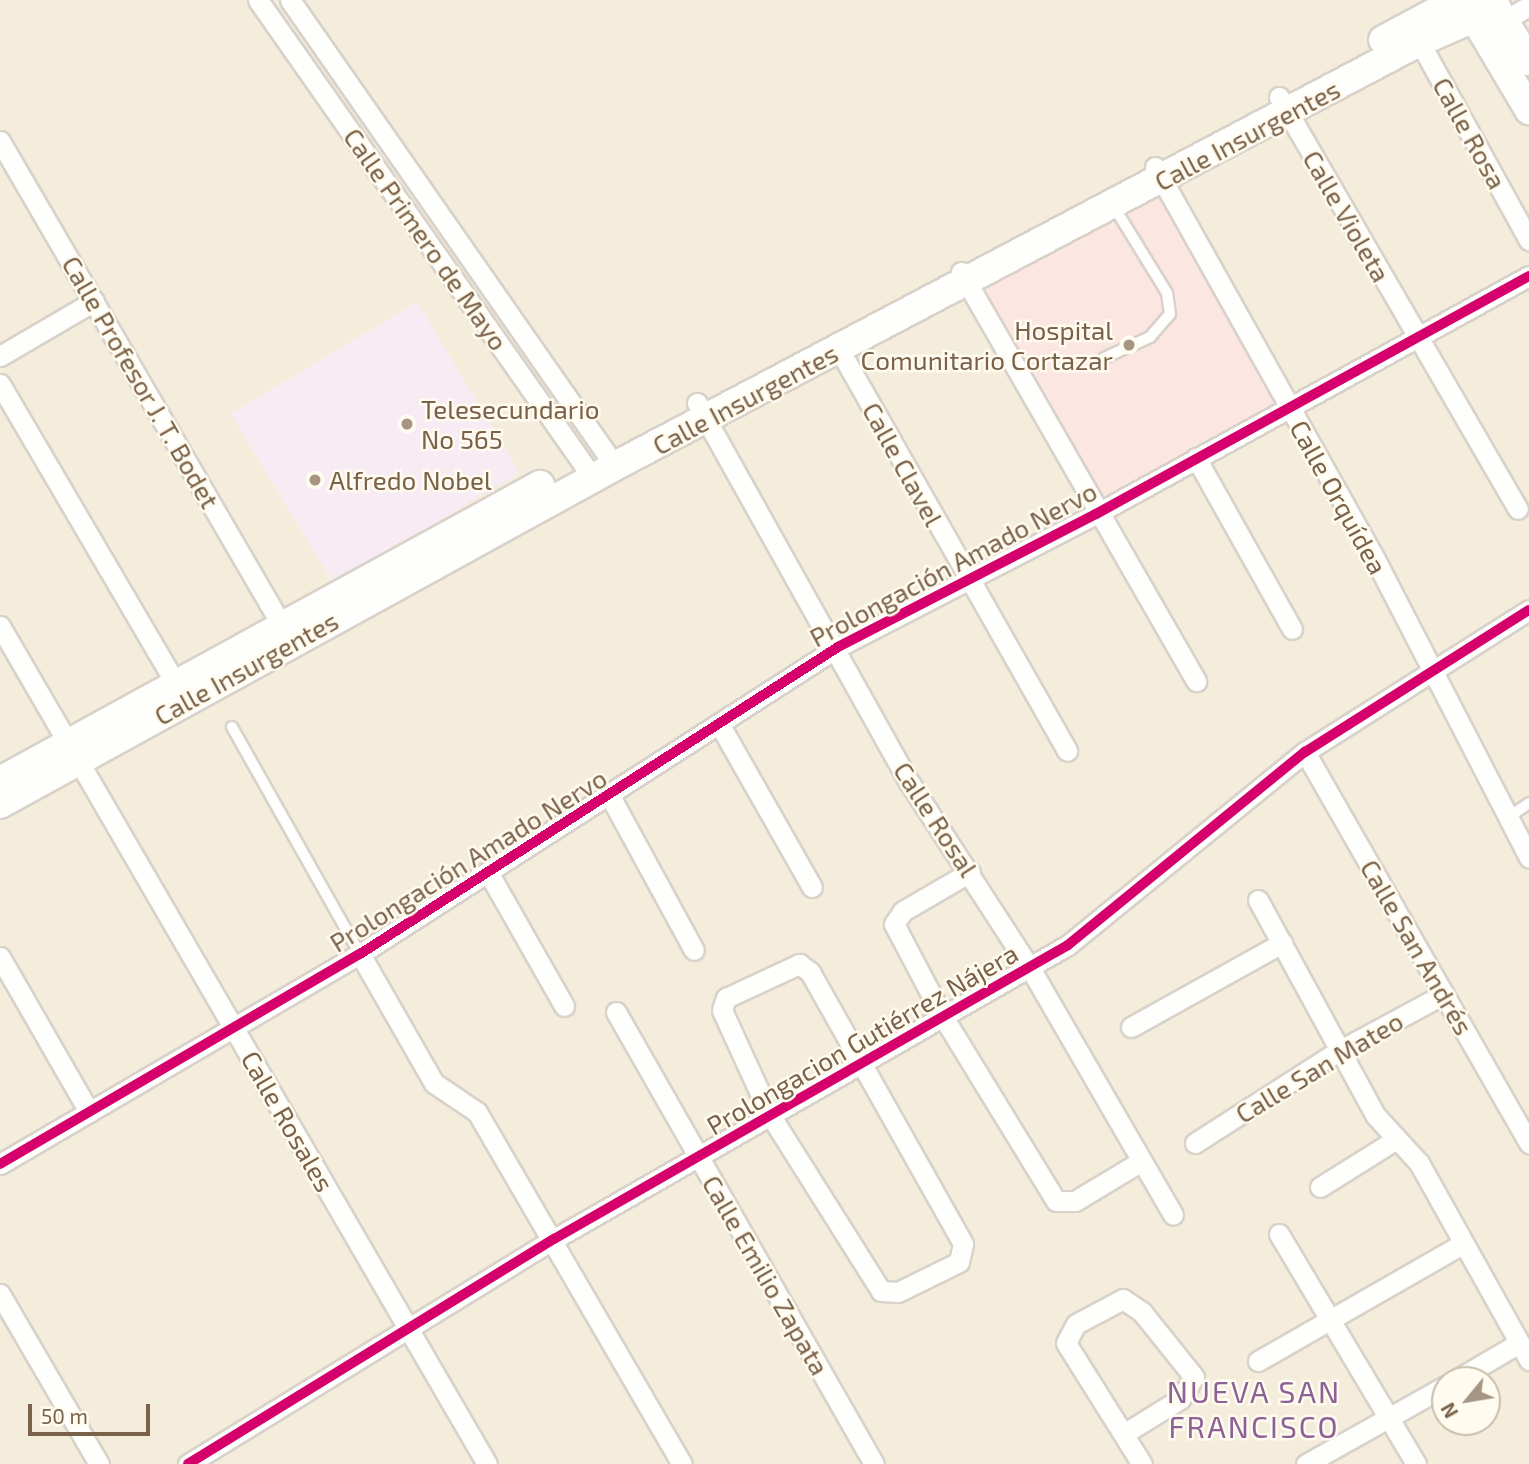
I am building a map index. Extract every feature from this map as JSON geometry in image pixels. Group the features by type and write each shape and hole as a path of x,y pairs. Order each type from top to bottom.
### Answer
{"main road":[{"name":"Calle Insurgentes","path":"0,804 74,750 176,684 281,624 964,277 1415,33 1482,11"},
{"path":"1482,11 1529,61"},
{"path":"1482,11 1529,110"},
{"name":"Calle Insurgentes","path":"702,411 839,349 964,277 1114,206 1159,173"},
{"name":"Calle Insurgentes","path":"0,781 74,750 599,464"}],"street":[{"name":"Calle Primero de Mayo","path":"258,0 599,464"},
{"name":"Calle Primero de Mayo","path":"290,0 599,464"},
{"path":"1482,11 1529,6"},
{"name":"Calle Rosa","path":"1415,33 1529,240"},
{"name":"Calle Violeta","path":"1284,105 1518,509"},
{"name":"Calle Profesor J. T. Bodet","path":"0,141 281,624"},
{"name":"Calle Orquídea","path":"1159,173 1290,408 1529,858"},
{"name":"Prolongación Amado Nervo","path":"0,1164 360,954 611,798 838,647 967,578 1096,514 1290,408 1415,335 1529,276"},
{"path":"964,277 1096,514 1196,681"},
{"path":"0,356 94,301"},
{"name":"Calle Clavel","path":"839,349 1067,751"},
{"path":"0,384 176,684"},
{"name":"Calle Rosal","path":"702,411 838,647 909,782 1030,968 1138,1163 1173,1215"},
{"path":"1196,458 1292,629"},
{"name":"Prolongacion Gutiérrez Nájera","path":"188,1464 554,1239 699,1158 859,1062 1030,968 1088,930 1305,752 1430,669 1529,610"},
{"name":"Calle Rosales","path":"0,626 7,655 74,750 487,1464"},
{"path":"721,727 812,887"},
{"name":"Calle San Andrés","path":"1305,752 1529,1143"},
{"path":"611,798 694,950"},
{"path":"488,872 564,1006"},
{"path":"970,872 903,911 894,924 942,1015 1056,1201 1075,1201 1138,1163"},
{"path":"1258,900 1340,1050 1395,1140 1419,1163 1524,1352 1490,1366"},
{"path":"1131,1027 1282,943"},
{"path":"360,954 434,1083 477,1112 554,1239 682,1464"},
{"path":"0,957 89,1112"},
{"path":"782,967 806,967 859,1062 963,1244 959,1262 898,1292 881,1291 770,1115 722,1010 726,998 782,967"},
{"name":"Calle San Mateo","path":"1195,1143 1340,1050 1444,994"},
{"name":"Calle Emilio Zapata","path":"616,1012 874,1464"},
{"path":"1320,1186 1395,1140"},
{"path":"1279,1234 1416,1464"},
{"path":"1258,1361 1328,1318 1462,1244"},
{"path":"0,1294 99,1464"},
{"path":"1125,1433 1180,1399 1194,1377 1161,1333 1123,1299 1076,1324 1066,1343 1142,1464"},
{"path":"1306,1464 1431,1394"}],"lane":[{"path":"1104,358 1150,337 1170,314 1167,293 1114,206"},
{"path":"232,727 360,954"},
{"path":"1507,819 1529,803"}],"shaded area":[{"path":"0,0 1529,0 1529,1464 0,1464"},
{"name":"Hospital Comunitario Cortazar","path":"1158,193 1275,405 1102,501 985,289"},
{"name":"Telesecundario No 565","path":"417,302 519,473 333,584 231,414"}],"cycle path":[{"path":"0,1164 360,954 838,647 1096,514 1529,276"},
{"path":"188,1464 554,1239 1068,945 1305,752 1529,610"}],"place":[{"name":"Hospital Comunitario Cortazar","path":"1129,345"},
{"name":"Telesecundario No 565","path":"407,424"},
{"name":"Alfredo Nobel","path":"315,480"}],"district":[{"name":"NUEVA SAN FRANCISCO","path":"1254,1408"}]}
